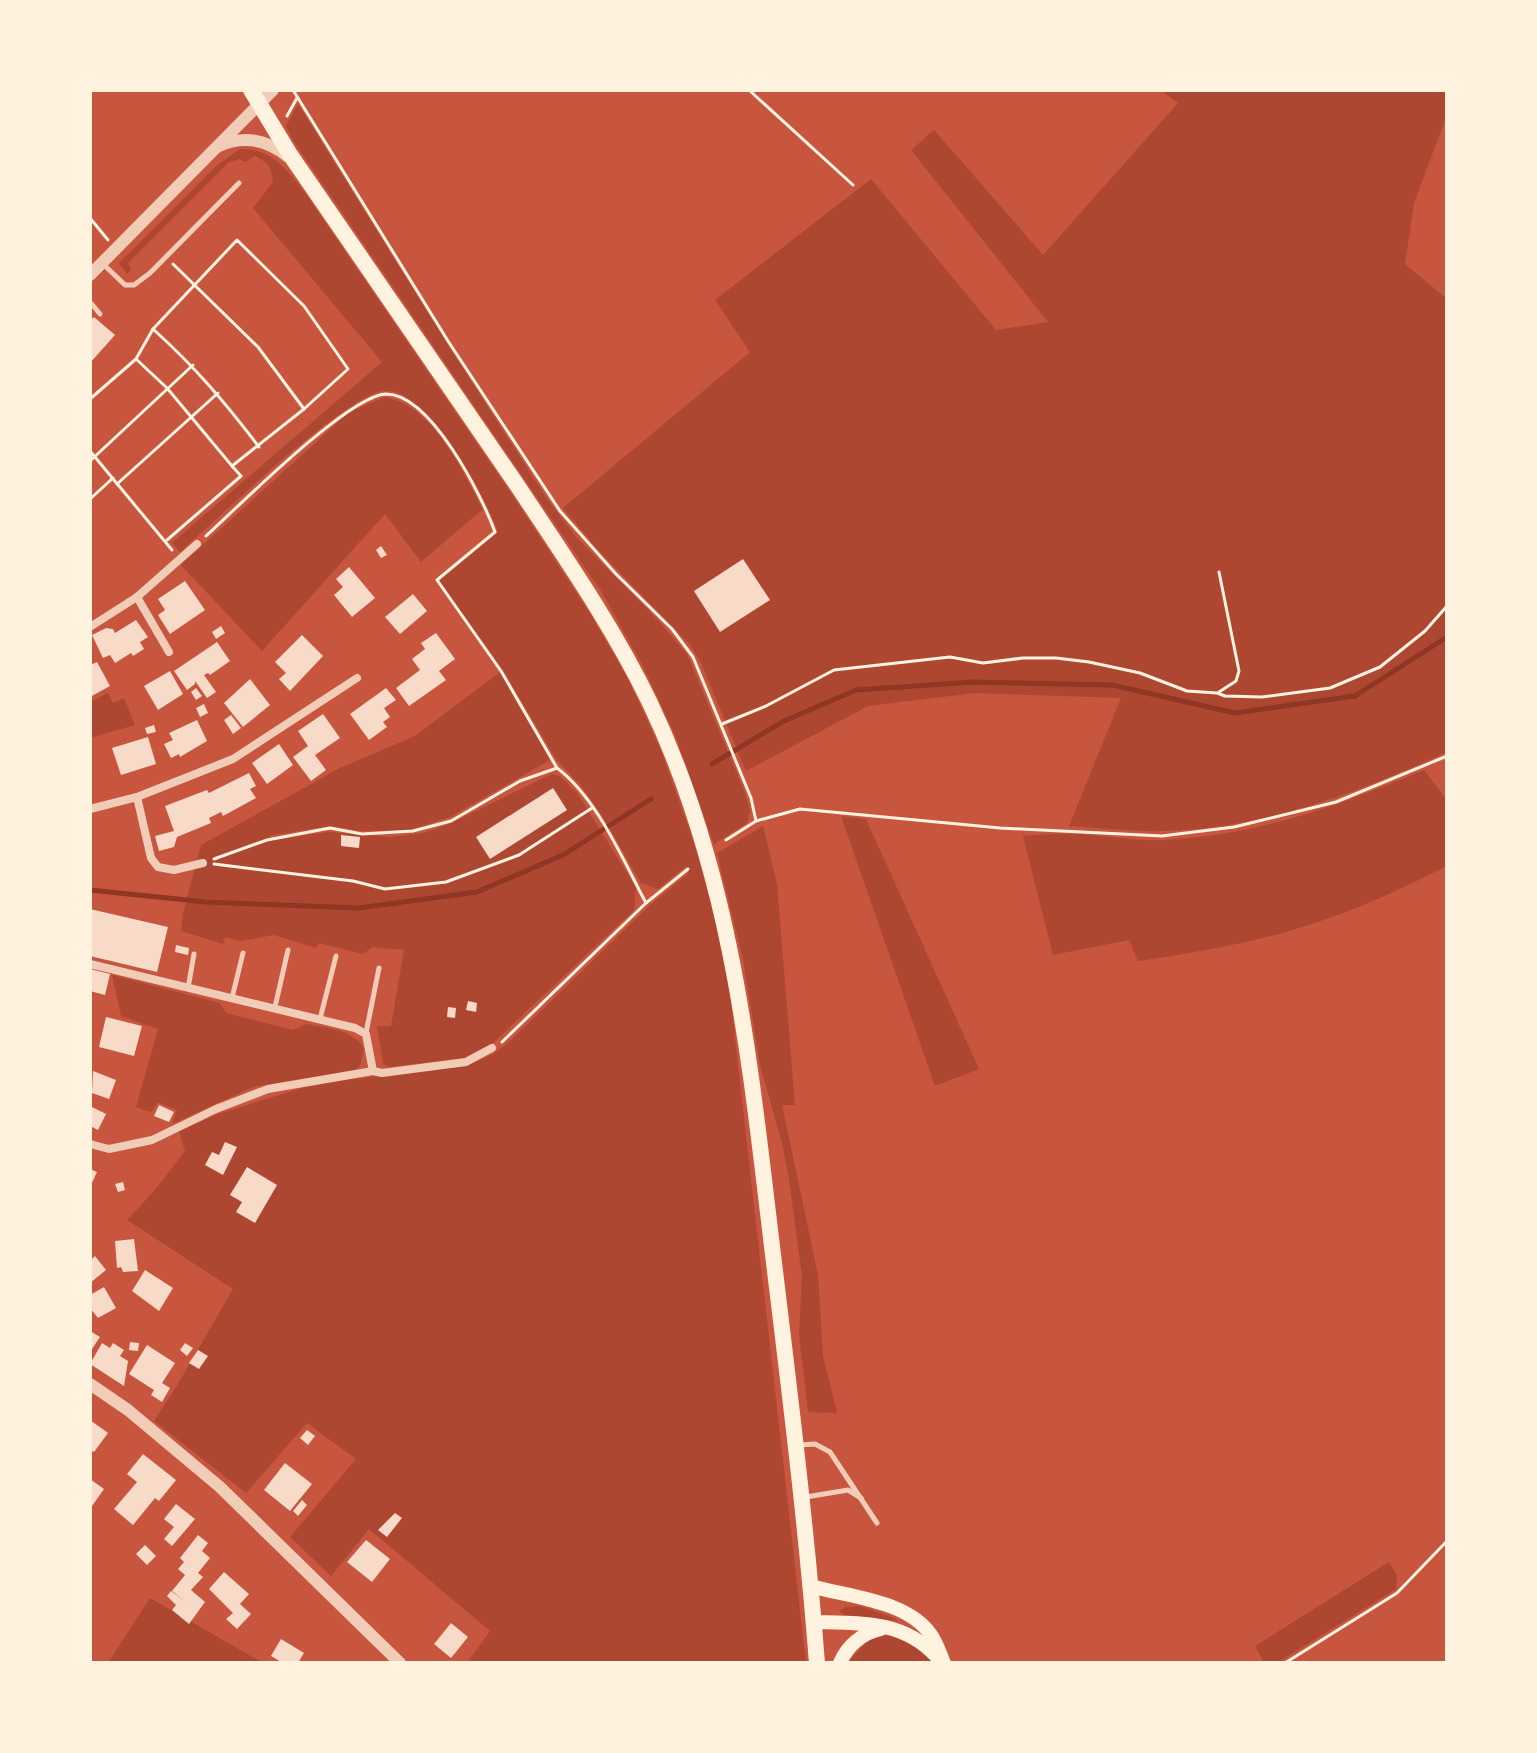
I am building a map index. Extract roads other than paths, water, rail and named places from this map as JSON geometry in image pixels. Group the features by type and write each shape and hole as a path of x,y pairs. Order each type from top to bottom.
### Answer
{"main road":[{"path":"255,97 301,170 594,601 637,678 674,760 710,863 738,983 795,1446 817,1663"},
{"path":"811,1586 894,1608 912,1617 932,1636 944,1663"},
{"path":"814,1622 893,1628 916,1637 944,1663"},
{"path":"840,1663 846,1651 865,1635 893,1628"}],"street":[{"path":"90,275 214,151 255,97 273,90"},
{"path":"214,151 231,141 257,139 275,147 301,170"},
{"path":"90,627 137,597 197,544"},
{"path":"137,597 169,652"},
{"path":"90,809 137,797 233,759 357,678"},
{"path":"137,797 151,858 158,867 174,870 203,863"},
{"path":"90,964 275,1007 366,1034 373,1071"},
{"path":"90,1144 109,1149 152,1140 216,1109 268,1089 373,1071 382,1073 466,1062 492,1048"},
{"path":"90,1384 128,1410 220,1487 400,1663"}],"lane":[{"path":"102,263 125,285 134,285 239,183"},
{"path":"90,302 100,314"},
{"path":"275,1007 288,950"},
{"path":"232,998 243,953"},
{"path":"188,988 194,954"},
{"path":"320,1019 336,956"},
{"path":"366,1034 379,968"},
{"path":"795,1446 815,1444 830,1452 877,1523"},
{"path":"801,1498 848,1490 863,1499"}],"waterway":[{"path":"712,764 784,721 856,690 974,682 1112,685 1235,713 1355,696 1447,637"},
{"path":"90,890 206,902 359,908 477,892 563,855 651,799"}]}
